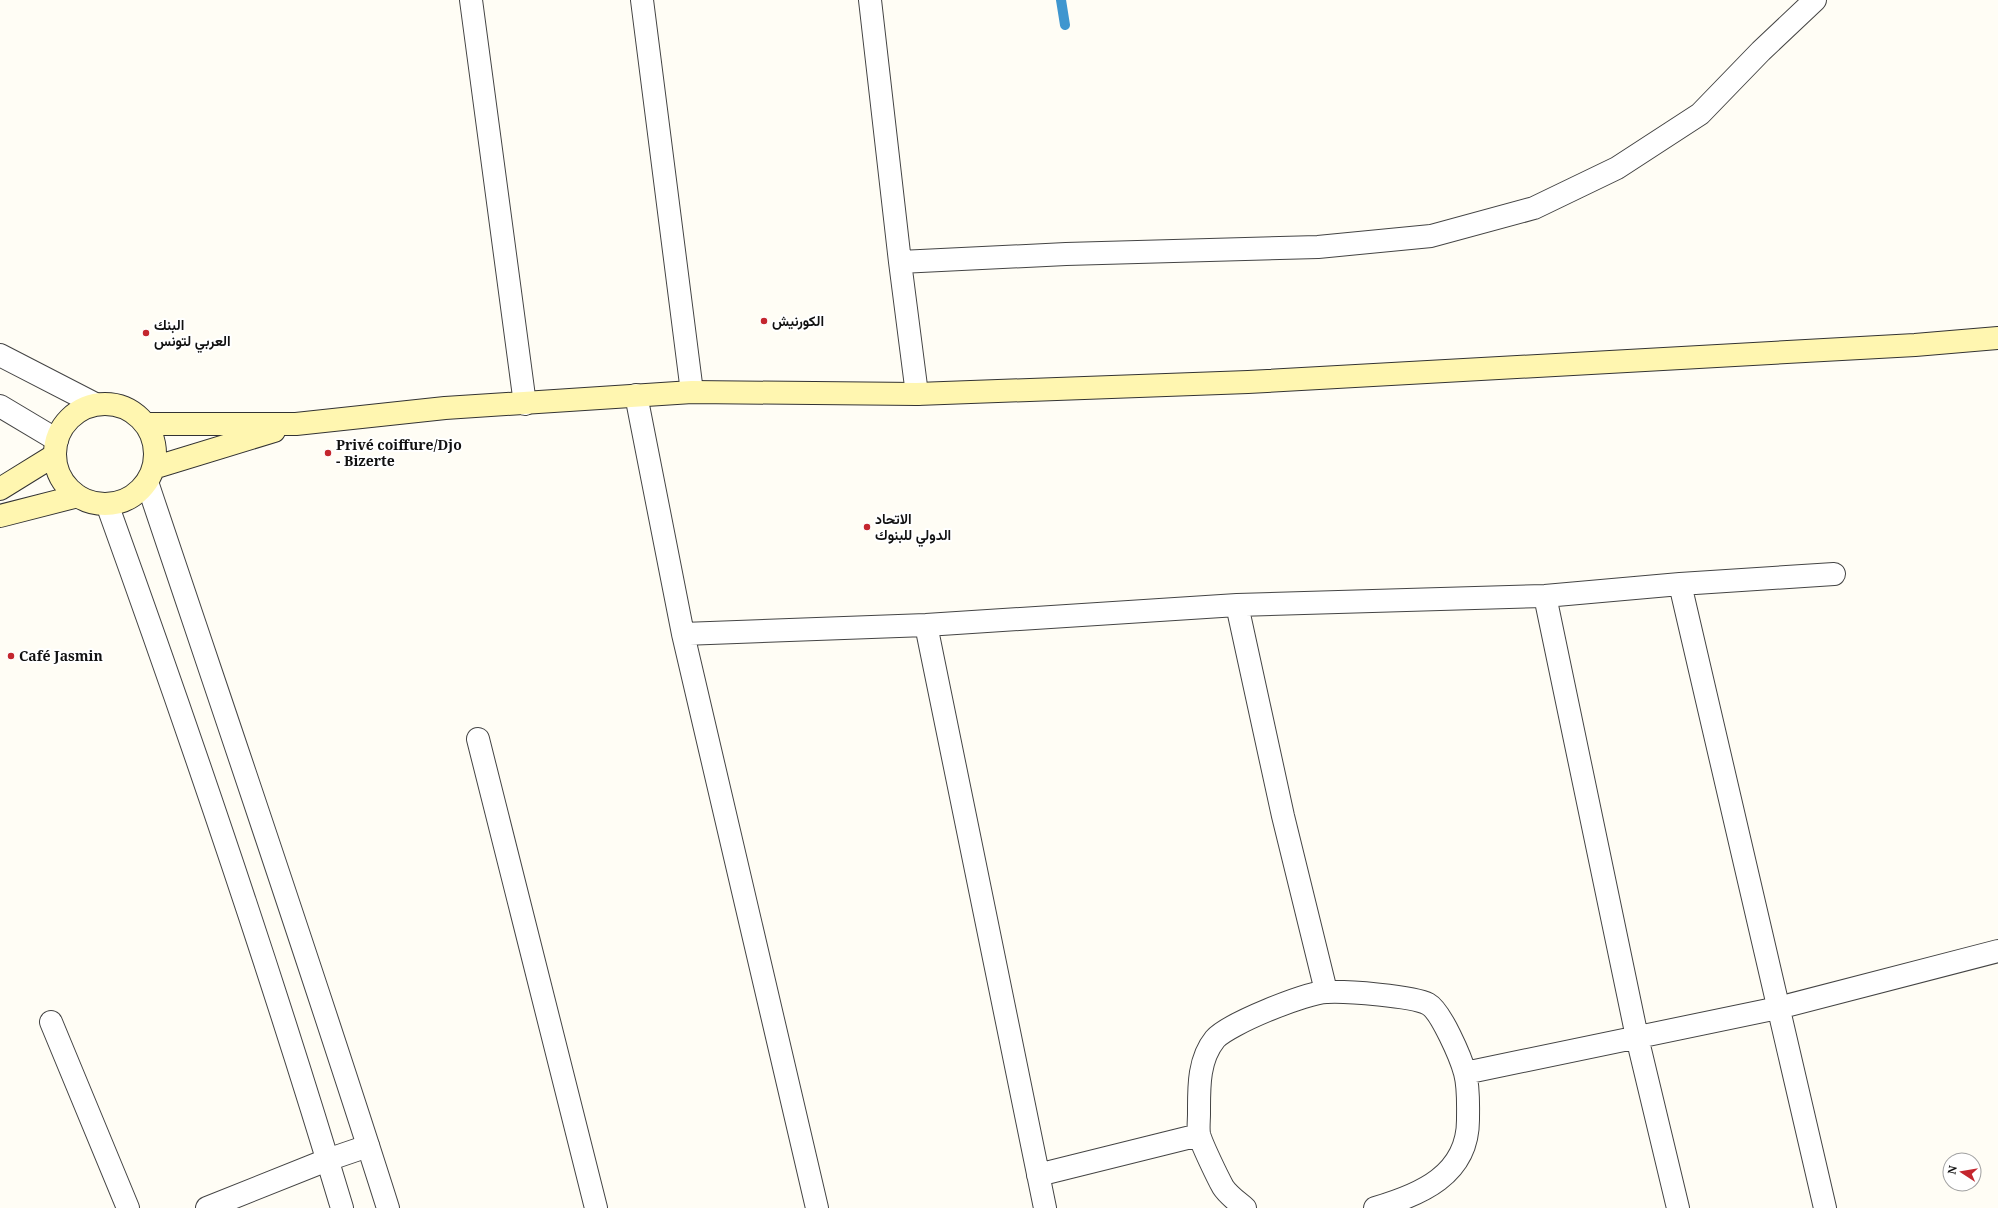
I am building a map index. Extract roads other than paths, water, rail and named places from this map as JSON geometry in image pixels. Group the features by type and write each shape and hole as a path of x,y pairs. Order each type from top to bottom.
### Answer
{"main road":[{"path":"146,424 296,424 393,413 692,392 917,394 1248,382 1907,345 1998,338"},
{"path":"109,403 123,406 136,414 146,424 153,437 155,453 150,475 136,493 122,501 107,504 92,502 78,496 66,485 58,471 56,447 65,423 78,411 95,404 109,403"},
{"path":"150,475 296,424"},
{"path":"0,489 56,447"},
{"path":"0,516 78,496"}],"street":[{"path":"471,0 525,404"},
{"path":"642,0 692,392"},
{"path":"870,0 900,262 917,394"},
{"path":"900,262 1066,254 1326,246 1431,236 1534,208 1617,168 1700,114 1761,51 1815,0"},
{"path":"0,355 95,404"},
{"path":"636,395 683,634 817,1208"},
{"path":"0,406 56,447"},
{"path":"150,475 272,856 306,952 388,1208"},
{"path":"107,504 176,694 240,884 342,1208"},
{"path":"683,634 926,625 1237,605 1545,596 1680,584 1834,574"},
{"path":"1680,584 1825,1208"},
{"path":"1545,596 1637,1037 1678,1208"},
{"path":"1237,605 1283,816 1326,991"},
{"path":"926,625 1045,1208"},
{"path":"478,739 596,1208"},
{"path":"1465,1073 1778,1008 1998,951"},
{"path":"1245,1208 1224,1188 1200,1135 1198,1082 1204,1061 1216,1038 1241,1022 1274,1007 1326,991 1408,998 1429,1004 1446,1028 1465,1073 1468,1101 1468,1132 1458,1160 1435,1184 1400,1201 1375,1208"},
{"path":"50,1022 128,1208"},
{"path":"1038,1175 1200,1135"},
{"path":"207,1208 328,1160 368,1146"}],"waterway":[{"path":"1061,0 1065,25"}],"place":[{"name":"الكورنيش","path":"764,321"},
{"name":"البنك العربي لتونس","path":"146,333"},
{"name":"Privé coiffure/Djo - Bizerte","path":"328,453"},
{"name":"الاتحاد الدولي للبنوك","path":"867,527"},
{"name":"Café Jasmin","path":"11,656"}]}
